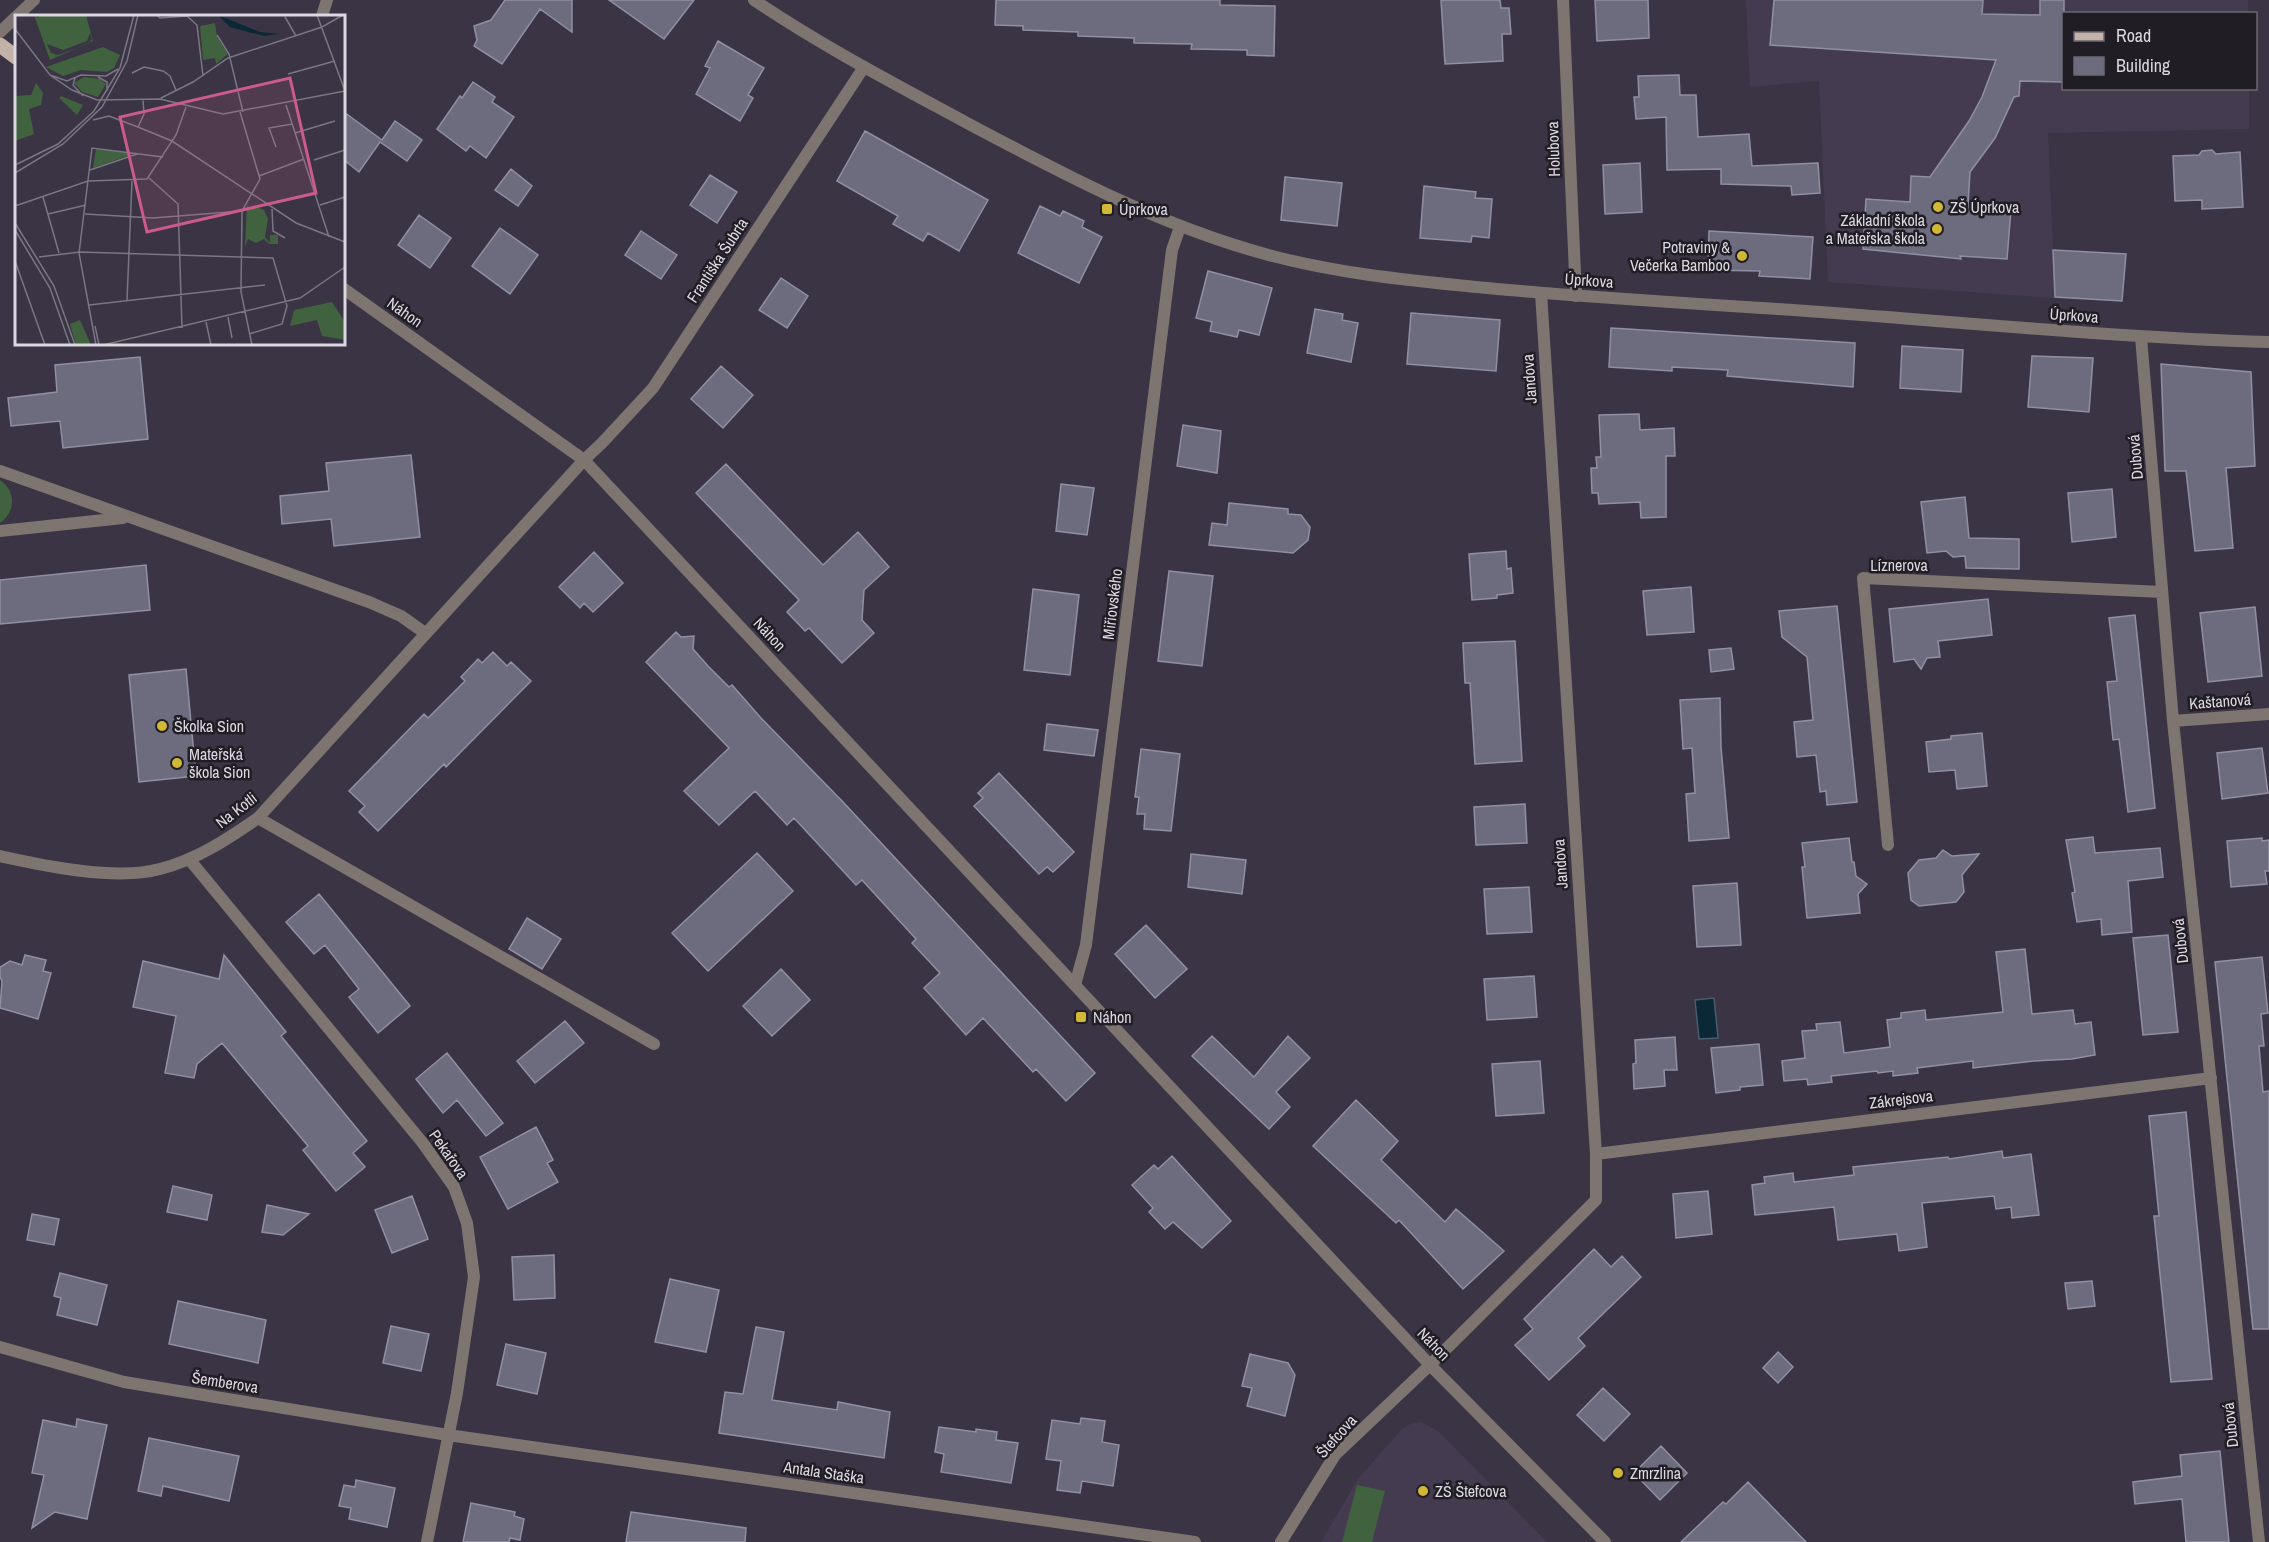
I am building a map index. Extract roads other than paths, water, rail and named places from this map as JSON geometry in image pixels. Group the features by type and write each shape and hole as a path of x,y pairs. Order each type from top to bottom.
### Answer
{"main road":[{"path":"0,45 15,56"}],"street":[{"path":"19,15 34,0"},
{"path":"322,15 327,0"},
{"name":"Úprkova","path":"754,0 864,68 1112,197 1180,227 1262,253 1320,268 1390,279 1576,296 1830,312 2141,337 2269,342"},
{"name":"Holubova","path":"1563,0 1576,296"},
{"path":"0,32 15,19"},
{"name":"Františka Šubrta","path":"584,459 653,388 864,68"},
{"name":"Miřiovského","path":"1075,985 1086,945 1172,250 1180,227"},
{"name":"Náhon","path":"345,290 584,459 1430,1365 1605,1542"},
{"name":"Jandova","path":"1430,1365 1596,1200 1596,1155 1541,293"},
{"name":"Dubová","path":"2141,337 2173,721 2259,1542"},
{"name":"Na Kotli","path":"0,856 35,864 122,872 159,870 189,859 225,841 258,818 584,459"},
{"path":"0,471 127,518 369,602 401,616 425,633"},
{"path":"0,531 127,518"},
{"name":"Líznerova","path":"1888,845 1863,578 2162,592"},
{"name":"Kaštanová","path":"2173,721 2269,714"},
{"path":"258,818 654,1044"},
{"name":"Pekařova","path":"189,859 423,1142 454,1187 467,1224 474,1277 457,1393 427,1542"},
{"name":"Zákrejsova","path":"1596,1155 2211,1078"},
{"name":"Šemberova","path":"0,1347 124,1382 448,1435"},
{"name":"Štefcova","path":"1281,1542 1335,1455 1430,1365"},
{"name":"Antala Staška","path":"448,1435 1195,1542"}],"water":[{"path":"1714,998 1718,1038 1699,1039 1695,1000"}],"place":[{"name":"ZŠ Úprkova","path":"1938,207"},
{"name":"Úprkova","path":"1107,209"},
{"name":"Základní škola a Mateřska škola","path":"1937,229"},
{"name":"Potraviny & Večerka Bamboo","path":"1742,256"},
{"name":"Školka Sion","path":"162,726"},
{"name":"Mateřská škola Sion","path":"177,763"},
{"name":"Náhon","path":"1081,1017"},
{"name":"Zmrzlina","path":"1618,1473"},
{"name":"ZŠ Štefcova","path":"1423,1491"}]}
